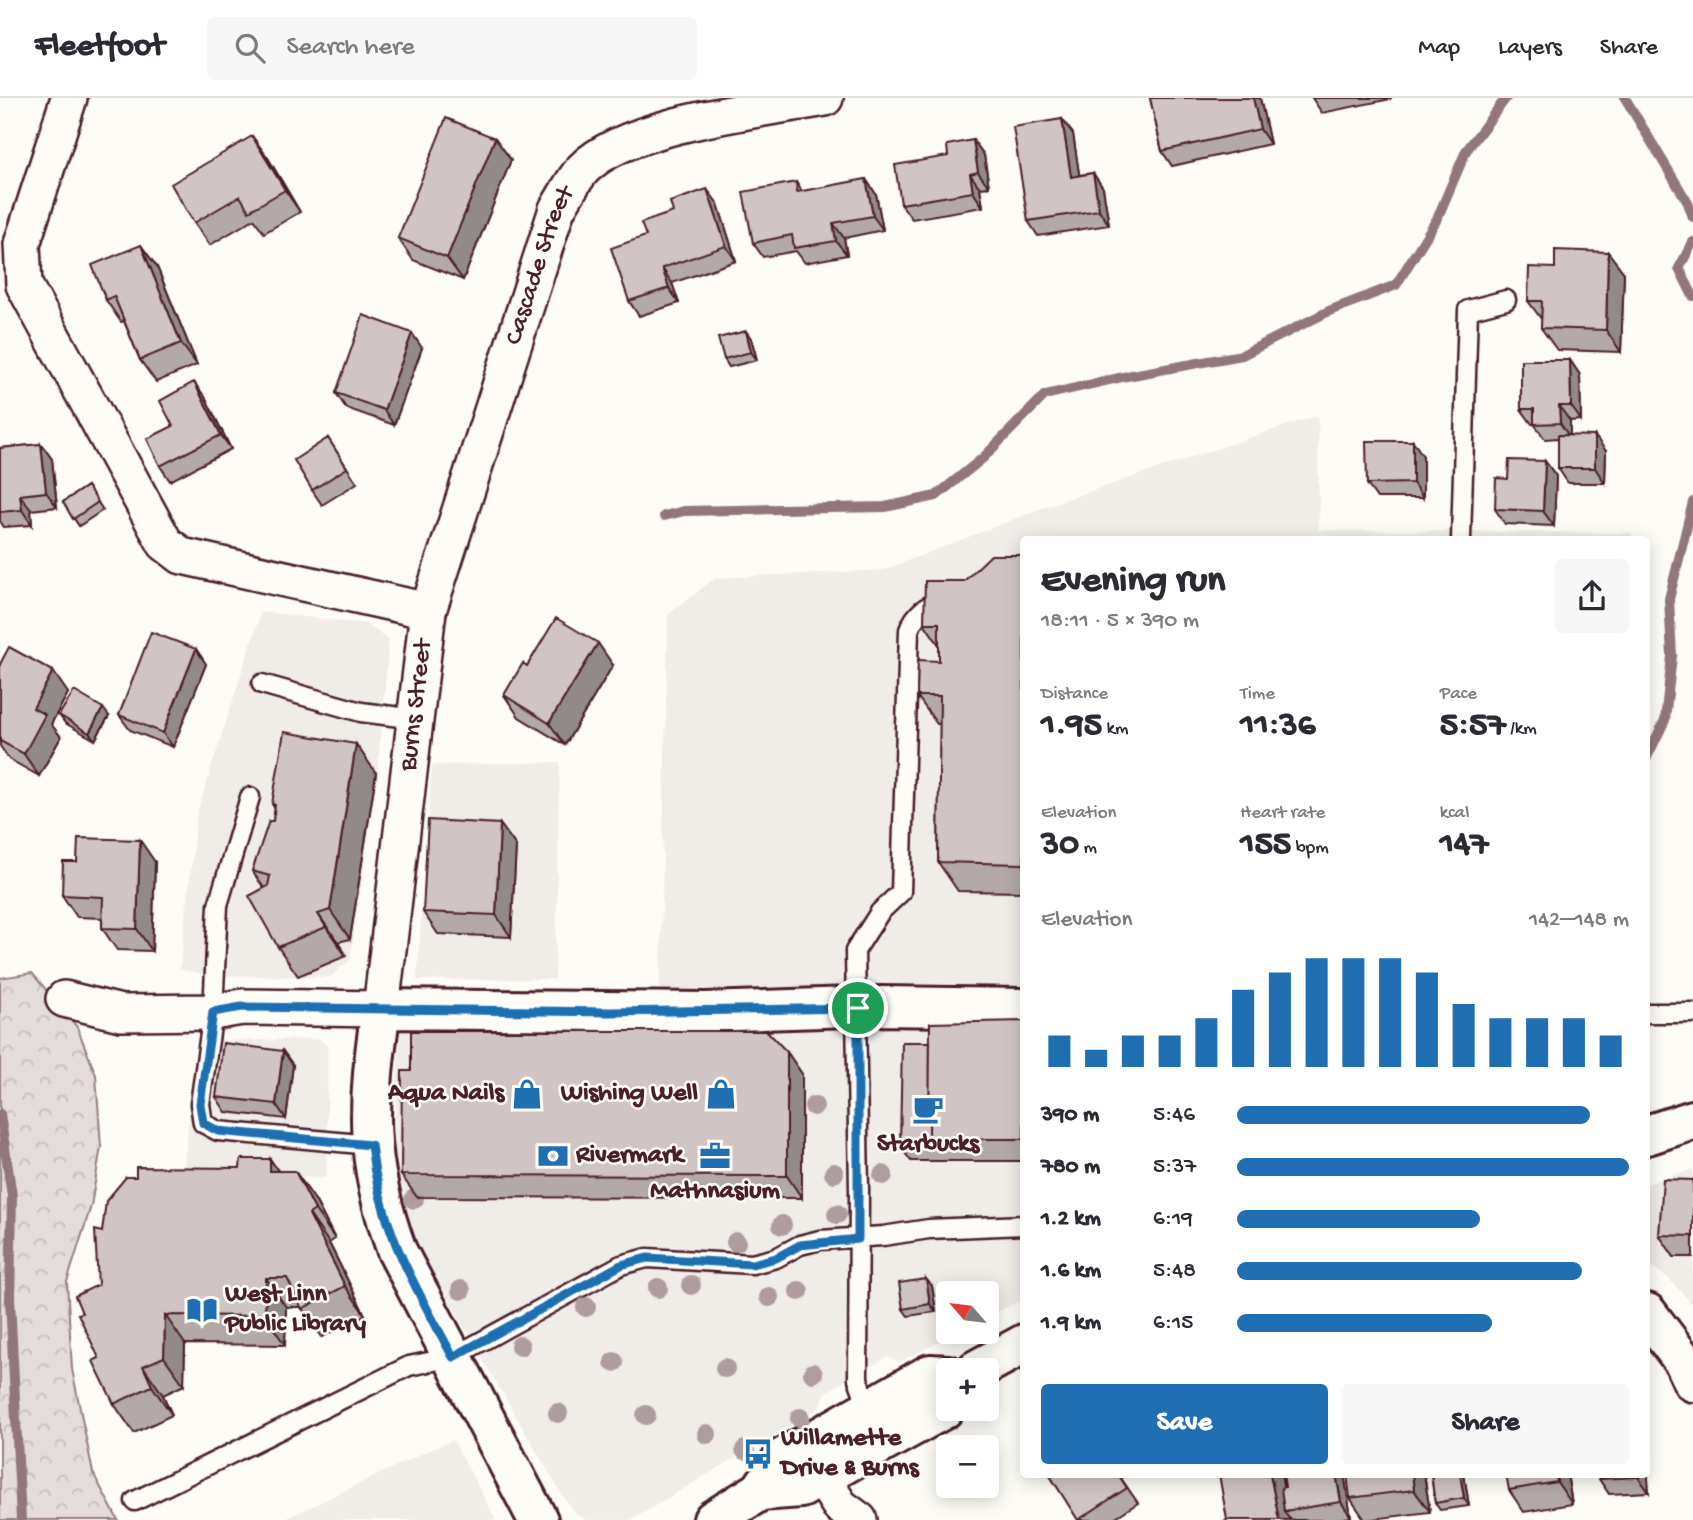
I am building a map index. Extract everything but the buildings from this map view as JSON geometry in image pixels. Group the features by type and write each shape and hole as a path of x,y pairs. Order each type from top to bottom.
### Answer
{"street":[{"name":"Burns Street","path":"69,98 22,244 24,285 165,543 182,556 428,611 370,1084 371,1145 382,1209 397,1251 538,1520"},
{"name":"Cascade Street","path":"428,611 556,209 584,168 632,138 692,122 825,98"},
{"path":"64,999 121,1013 213,1012 242,1007 706,1012 1020,1008"},
{"path":"1650,1134 1693,1120"},
{"path":"1650,1317 1684,1362 1693,1382"},
{"path":"998,1358 1020,1346"},
{"path":"713,1520 760,1491 783,1458 930,1374 936,1374"},
{"path":"760,1491 801,1488 936,1413"},
{"path":"821,1476 839,1506 859,1520"}],"lane":[{"path":"1461,536 1468,310 1506,300"},
{"path":"869,1409 858,1379 858,1008 855,951 880,912 901,892 909,630 913,618 923,608 964,590"},
{"path":"262,684 361,712 416,719"},
{"path":"250,797 218,905 213,1012 200,1104 203,1123 218,1131 371,1145"},
{"path":"1650,1013 1693,1013"},
{"path":"135,1501 410,1366 453,1357 621,1265 647,1258 752,1264 776,1258 800,1245 929,1229 1020,1225"}],"shaded area":[{"path":"1318,415 1319,530 1632,533 1632,536 1020,536 1020,1301 999,1311 999,1281 936,1281 936,1344 899,1362 887,1357 825,1392 819,1408 631,1520 587,1520 577,1515 562,1495 404,1224 393,1161 400,1031 659,1038 668,615 715,578 884,570 1053,504"},
{"path":"261,612 366,624 389,640 377,773 350,960 330,977 206,975 180,969 197,813"},
{"path":"560,762 555,979 417,980 432,765"},
{"path":"319,1039 327,1045 327,1177 183,1176 197,1041"},
{"path":"1693,1169 1693,1305 1668,1278 1650,1265 1650,1183"},
{"path":"453,1440 496,1520 283,1520 432,1449"}],"green space":[{"path":"32,973 77,1027 96,1075 101,1147 91,1206 67,1282 72,1369 93,1473 118,1520 0,1520 0,978"}],"waterway":[{"path":"664,516 684,511 885,507 936,496 983,458 1045,395 1127,376 1242,355 1329,311 1396,285 1437,219 1466,151 1506,98"},
{"path":"1625,98 1688,203 1693,217"},
{"path":"1693,242 1679,268 1693,296"},
{"path":"1650,751 1665,720 1672,656 1669,599 1693,502"},
{"path":"0,1114 12,1196 10,1299 21,1520"}],"place":[{"name":"Aqua Nails","path":"527,1094"},
{"name":"Wishing Well","path":"721,1094"},
{"name":"Starbucks","path":"928,1109"},
{"name":"Rivermark","path":"553,1156"},
{"name":"Mathnasium","path":"715,1156"},
{"name":"West Linn Public Library","path":"202,1310"},
{"name":"Willamette Drive & Burns","path":"758,1454"}],"route":[{"path":"242,1007 610,1012 858,1008 858,1239 823,1240 800,1245 776,1258 752,1264 715,1264 647,1258 621,1265 453,1357 397,1251 382,1209 371,1145 218,1131 203,1123 200,1104 213,1012 242,1007"}]}
